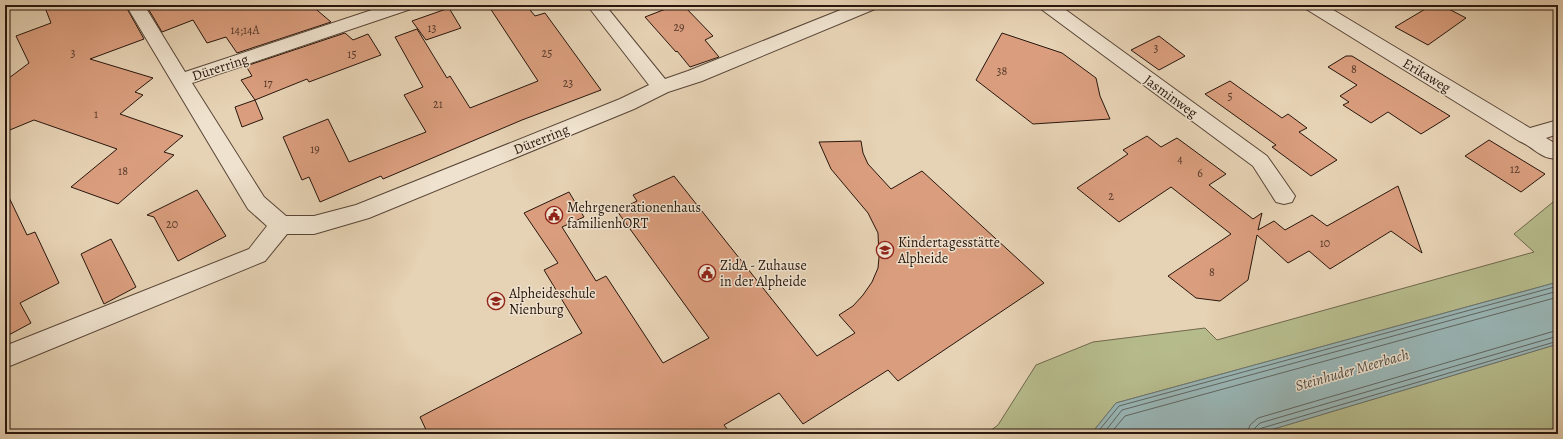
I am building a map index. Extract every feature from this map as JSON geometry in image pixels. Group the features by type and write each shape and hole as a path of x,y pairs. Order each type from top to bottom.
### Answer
{"street":[{"path":"135,5 181,80"},
{"name":"Dürerring","path":"405,5 181,80 256,203 281,225 314,225 361,212 627,104 661,87 695,76 869,5"},
{"path":"596,5 661,87"},
{"name":"Jasminweg","path":"1047,5 1260,161 1284,196"},
{"name":"Erikaweg","path":"1320,10 1344,5"},
{"name":"Erikaweg","path":"1320,10 1554,152"},
{"path":"1526,136 1558,127"},
{"path":"5,356 256,255 281,225"}],"green space":[{"path":"1558,198 1558,282 1116,403 1091,434 986,434 998,425 1036,365 1093,342 1205,328 1217,340 1534,252 1514,234"},
{"path":"1558,344 1558,434 1257,434 1260,433"}],"water":[{"name":"Steinhuder Meerbach","path":"1558,282 1558,344 1257,434 1091,434 1116,403"}],"building":[{"path":"44,5 125,5 144,39 90,59 153,78 135,92 143,95 120,114 183,136 164,152 174,155 118,204 71,187 117,149 34,120 5,132 5,81 29,63 16,36 51,23"},
{"path":"146,5 311,5 331,22 237,53 226,37 207,43 193,20 162,32"},
{"path":"488,5 526,5 535,16 545,13 601,90 522,120 383,179 381,176 320,202 309,177 302,180 283,137 328,119 349,162 426,132 404,95 423,87 395,37 417,29 447,78 450,76 470,108 538,81"},
{"path":"676,5 683,5 713,36 705,40 719,57 690,67 645,17"},
{"path":"1432,5 1441,5 1466,18 1428,45 1395,27"},
{"path":"449,8 461,28 426,40 412,21"},
{"path":"345,33 353,40 368,34 381,55 309,82 307,79 255,100 241,80 252,76 246,66"},
{"path":"1002,33 1062,53 1096,78 1100,96 1110,119 1033,124 976,80"},
{"path":"1159,36 1185,56 1159,70 1131,50"},
{"path":"1346,56 1352,56 1450,116 1421,134 1388,112 1371,123 1343,105 1349,102 1340,96 1357,85 1328,67"},
{"path":"1230,81 1282,118 1288,114 1307,128 1299,132 1337,160 1311,176 1272,147 1276,145 1205,94"},
{"path":"255,100 263,119 242,127 235,107"},
{"path":"1147,136 1161,147 1177,138 1226,174 1209,185 1253,219 1262,213 1258,230 1274,221 1285,230 1312,215 1327,226 1398,186 1422,253 1391,231 1330,269 1309,251 1288,263 1257,235 1248,280 1220,301 1196,298 1168,276 1231,234 1171,187 1119,222 1077,188 1128,154 1123,150"},
{"path":"1489,140 1545,174 1521,192 1465,156"},
{"path":"861,141 863,153 868,164 891,189 922,171 1044,283 898,381 888,370 803,424 779,393 724,425 731,434 428,434 420,417 582,333 544,270 558,263 524,213 569,192 584,217 562,227 596,281 606,276 663,363 709,338 617,211 637,201 633,195 674,176 817,356 855,333 839,315 853,306 872,282 878,268 878,233 868,213 831,169 819,142"},
{"path":"5,189 27,235 35,232 59,283 20,303 31,323 5,337"},
{"path":"197,190 226,236 178,261 154,217 147,215"},
{"path":"111,239 136,287 104,304 81,254"}],"place":[{"name":"Mehrgenerationenhaus familienhORT","path":"554,215"},
{"name":"Kindertagesstätte Alpheide","path":"885,250"},
{"name":"ZidA - Zuhause in der Alpheide","path":"707,273"},
{"name":"Alpheideschule Nienburg","path":"496,301"}]}
